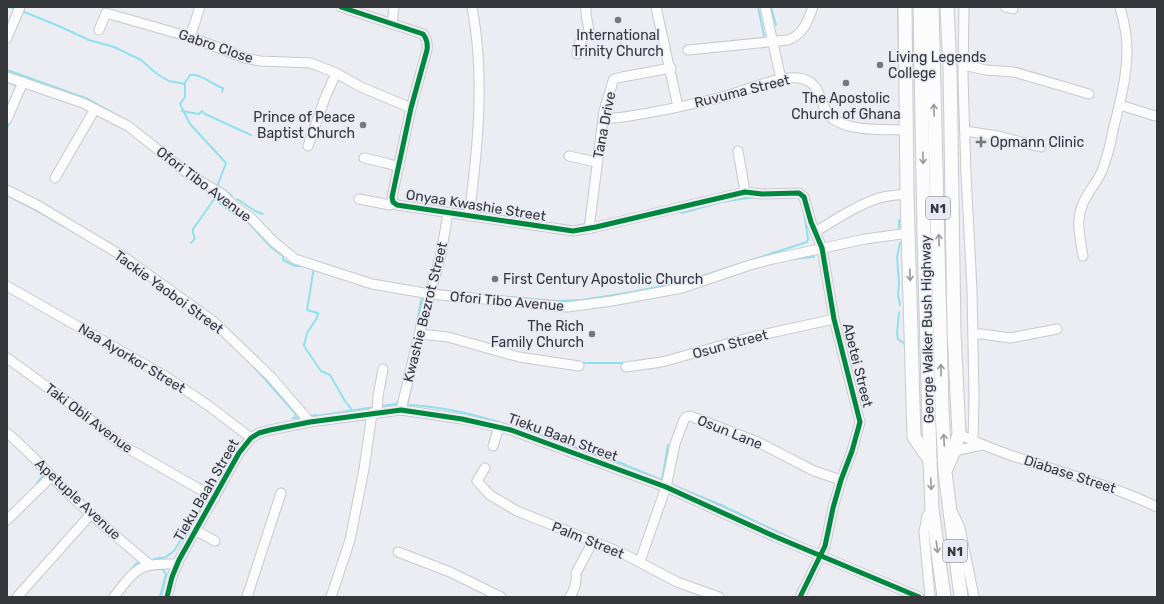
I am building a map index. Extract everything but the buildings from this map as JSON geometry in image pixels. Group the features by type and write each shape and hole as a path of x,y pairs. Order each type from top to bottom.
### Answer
{"highway":[{"path":"905,7 907,194 914,437 930,460"},
{"name":"George Walker Bush Highway","path":"920,7 930,460 932,508 944,597"},
{"name":"George Walker Bush Highway","path":"932,7 942,409 945,472 961,597"},
{"path":"945,472 959,434 954,332 950,69 947,7"},
{"path":"914,437 928,398"},
{"path":"942,409 959,434"}],"street":[{"path":"7,38 20,7"},
{"path":"190,37 200,7"},
{"name":"Onyaa Kwashie Street","path":"341,7 423,34 427,39 428,44 411,108 392,197 393,202 397,205 448,214 573,231 589,229 745,192 762,194 800,193 804,197 806,203"},
{"path":"392,24 394,7"},
{"path":"469,216 476,160 479,87 477,34 472,7"},
{"path":"577,54 579,44 589,31 588,22 585,15 586,7"},
{"path":"656,7 671,68 678,107"},
{"path":"766,7 781,79"},
{"path":"688,50 773,42 796,38 805,27 813,7"},
{"path":"964,7 963,66 966,174 972,290 974,398 973,440"},
{"path":"1083,256 1078,226 1080,213 1083,203 1089,192 1098,181 1104,166 1120,105 1126,71 1126,30 1120,7"},
{"name":"Gabro Close","path":"99,30 106,13 190,37 245,58 260,61 311,63 336,73 361,87 411,108"},
{"path":"963,66 986,70 1014,72 1089,94"},
{"name":"Tana Drive","path":"589,229 596,162 602,137 603,119 606,102 614,80 671,68"},
{"path":"308,146 336,73"},
{"name":"Ofori Tibo Avenue","path":"7,77 83,103 128,126 184,171 216,190 234,206 251,218 269,237 295,259 372,284 430,294 556,306 588,304 682,288 750,265 822,248"},
{"name":"Ruvuma Street","path":"603,119 678,107 722,97 781,79 798,78 815,85 821,96 825,109 832,119 843,124 860,128 907,130"},
{"path":"7,119 23,82"},
{"path":"1120,105 1157,116"},
{"path":"55,178 95,109"},
{"path":"965,131 998,136 1041,147"},
{"path":"738,151 745,192"},
{"path":"569,156 596,162"},
{"path":"364,158 399,167"},
{"name":"Tackie Yaoboi Street","path":"7,190 37,205 124,257 213,321 271,377 310,422"},
{"path":"816,232 868,202 879,198 907,194"},
{"path":"359,199 390,205 393,202"},
{"name":"Abetei Street","path":"800,597 825,546 833,508 860,422 834,318 822,248 811,222 806,203"},
{"name":"Kwashie Bezrot Street","path":"401,410 419,334 441,254 448,214"},
{"path":"822,248 865,239 908,233"},
{"name":"Naa Ayorkor Street","path":"7,286 165,376 209,406 251,438"},
{"name":"Osun Street","path":"626,367 662,362 752,337 834,318"},
{"path":"973,334 1010,338 1057,329"},
{"path":"419,334 448,337 527,359 579,366"},
{"name":"Taki Obli Avenue","path":"7,358 76,408 122,445 215,498"},
{"path":"341,597 331,595 350,540 383,369"},
{"name":"Tieku Baah Street","path":"167,597 178,564 239,453 251,438 270,430 310,422 401,410 442,415 512,430 666,487 820,556 917,595 928,583"},
{"name":"Osun Lane","path":"666,487 675,444 684,420 686,417 690,416 758,442 814,471 841,480"},
{"path":"493,446 499,427"},
{"name":"Apetuple Avenue","path":"7,432 91,514 150,565"},
{"name":"Diabase Street","path":"959,434 982,445 1114,488 1157,507"},
{"path":"954,451 982,445"},
{"name":"Palm Street","path":"485,468 477,481 490,495 517,511 640,561 677,582 719,597"},
{"path":"7,520 52,476"},
{"path":"640,561 666,487"},
{"path":"247,597 281,494"},
{"name":"George Walker Bush Highway","path":"949,505 960,528 974,597"},
{"name":"George Walker Bush Highway","path":"930,597 924,532 927,516 932,508"},
{"path":"17,597 91,514"},
{"path":"196,530 216,541"},
{"path":"570,597 575,589 577,579 576,573 593,541"},
{"path":"398,552 450,572 501,597"},
{"path":"114,597 140,568 150,565 178,564"}],"waterway":[{"path":"9,7 13,7"},
{"path":"476,7 480,31"},
{"path":"758,7 764,36"},
{"path":"771,7 776,25"},
{"path":"898,7 899,66"},
{"path":"22,11 89,40 114,47 141,60 157,74 169,81 185,84 185,97 180,104 190,124 226,163 217,187"},
{"path":"7,70 88,99 120,117"},
{"path":"184,84 190,75 194,75 202,77 223,88 222,92"},
{"path":"7,82 17,87"},
{"path":"182,111 199,114 202,111 205,114 251,135"},
{"path":"7,128 10,121"},
{"path":"593,159 595,146"},
{"path":"592,173 593,163"},
{"path":"218,186 232,196"},
{"path":"214,193 213,195 221,204 234,214 244,218 271,247 283,256 283,260 295,266 303,266"},
{"path":"7,195 79,235"},
{"path":"680,211 682,213 721,202 755,197"},
{"path":"191,243 195,238 193,229 215,198"},
{"path":"237,199 255,211 263,214"},
{"path":"449,209 465,208 466,205"},
{"path":"585,226 587,209"},
{"path":"473,210 474,212 495,215"},
{"path":"494,296 558,301 582,300 687,281 807,242 808,239 804,212"},
{"path":"899,220 899,228"},
{"path":"900,243 897,257 899,283 898,294 900,305"},
{"path":"792,259 814,257"},
{"path":"314,267 307,310 318,313 317,318 307,333 304,346 321,371 330,375 352,410"},
{"path":"437,290 466,293"},
{"path":"416,327 422,296"},
{"path":"899,312 897,334 898,339 905,344"},
{"path":"204,320 217,331"},
{"path":"424,338 407,405 432,407 458,412 508,425"},
{"path":"238,339 257,357"},
{"path":"581,363 623,363"},
{"path":"253,366 295,413 296,417"},
{"path":"380,406 397,404 397,402"},
{"path":"310,416 375,407"},
{"path":"394,415 407,415"},
{"path":"293,418 301,417"},
{"path":"348,421 368,419"},
{"path":"522,429 621,463 664,481"},
{"path":"662,480 668,445"},
{"path":"30,460 39,470"},
{"path":"37,483 44,475"},
{"path":"670,484 721,505 797,541"},
{"path":"219,498 226,486"},
{"path":"154,559 166,557 174,551 208,498"},
{"path":"130,571 136,564 142,561"},
{"path":"159,568 166,574 160,597"}],"cycle path":[{"path":"341,7 423,34 427,41 427,50 411,108 392,197 393,202 397,205 573,231 745,192 762,194 799,193 804,197 811,222 822,248 834,319 860,422 833,508 825,546 800,597"},
{"path":"167,597 172,577 179,560 239,453 251,438 259,433 270,430 310,422 401,410 462,419 511,430 666,487 776,537 919,597"}],"place":[{"name":"International Trinity Church","path":"618,20"},
{"name":"Living Legends College","path":"880,65"},
{"name":"The Apostolic Church of Ghana","path":"846,83"},
{"name":"Prince of Peace Baptist Church","path":"363,125"},
{"name":"Opmann Clinic","path":"981,142"},
{"name":"First Century Apostolic Church","path":"495,279"},
{"name":"The Rich Family Church","path":"592,334"}]}
